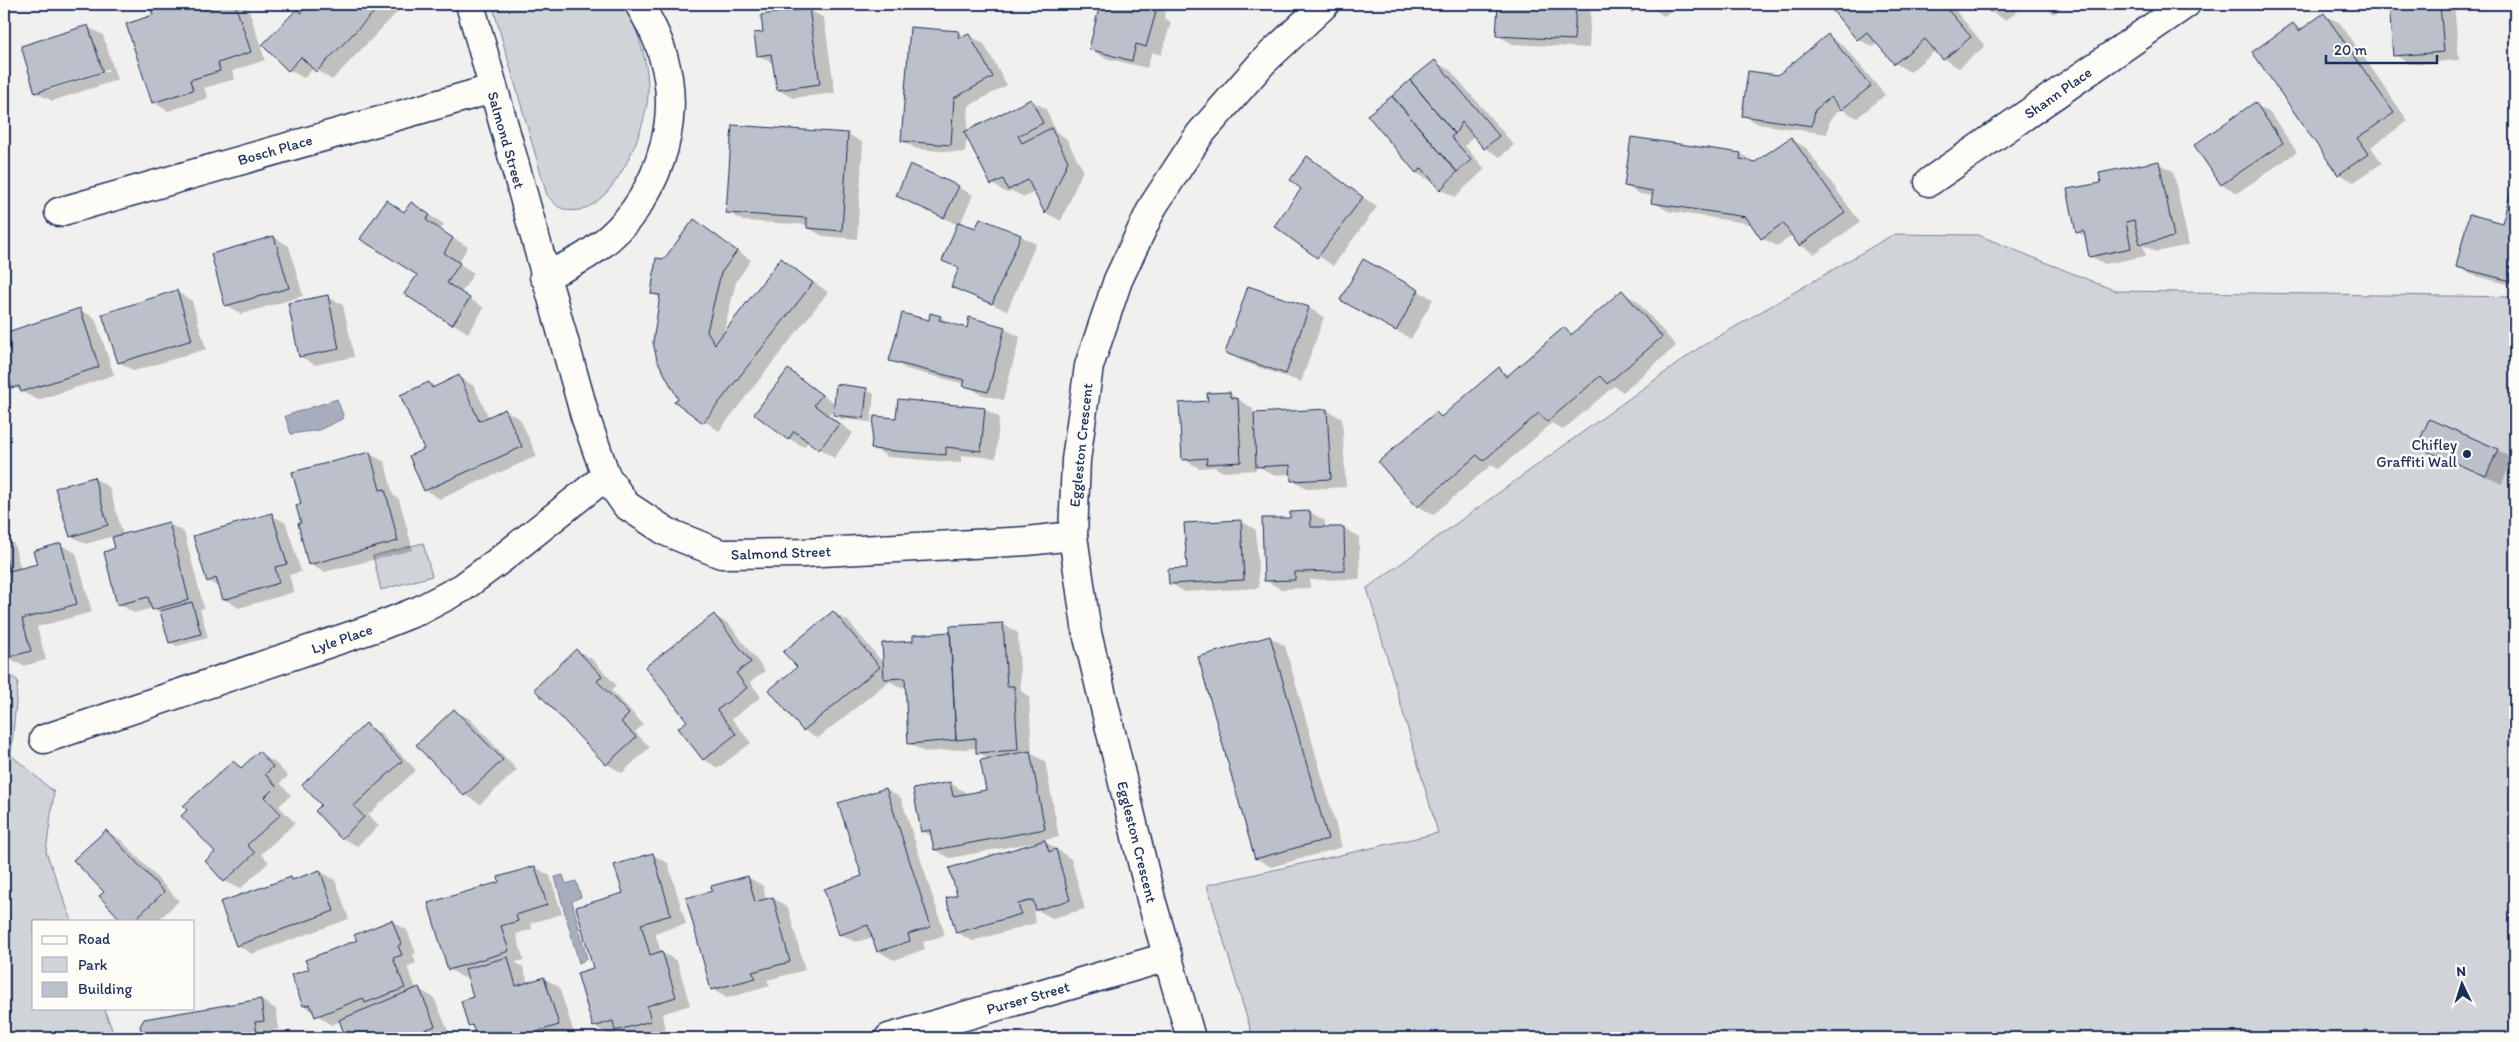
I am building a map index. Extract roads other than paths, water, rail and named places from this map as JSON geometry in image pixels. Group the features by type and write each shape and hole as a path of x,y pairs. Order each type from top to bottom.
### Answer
{"street":[{"name":"Salmond Street","path":"470,4 544,276 585,416 606,476 626,504 667,532 721,554 803,553 1028,541 1073,536"},
{"path":"544,276 572,264 598,247 621,227 640,203 654,176 662,154 669,117 669,87 664,57 653,28 639,4"},
{"name":"Shann Place","path":"1930,182 2186,4"},
{"name":"Eggleston Crescent","path":"1191,1038 1150,899 1087,633 1073,536 1076,460 1089,366 1122,272 1153,206 1200,134 1263,62 1322,5"},
{"name":"Bosch Place","path":"58,212 492,89"},
{"name":"Lyle Place","path":"44,739 377,627 420,610 462,588 606,476"},
{"name":"Purser Street","path":"889,1038 1167,957"}],"water":[{"path":"337,399 344,418 319,430 291,434 285,416"},
{"path":"563,875 566,884 576,881 581,897 572,901 587,959 579,963 555,877"}],"place":[{"name":"Chifley Graffiti Wall","path":"2467,454"}]}
